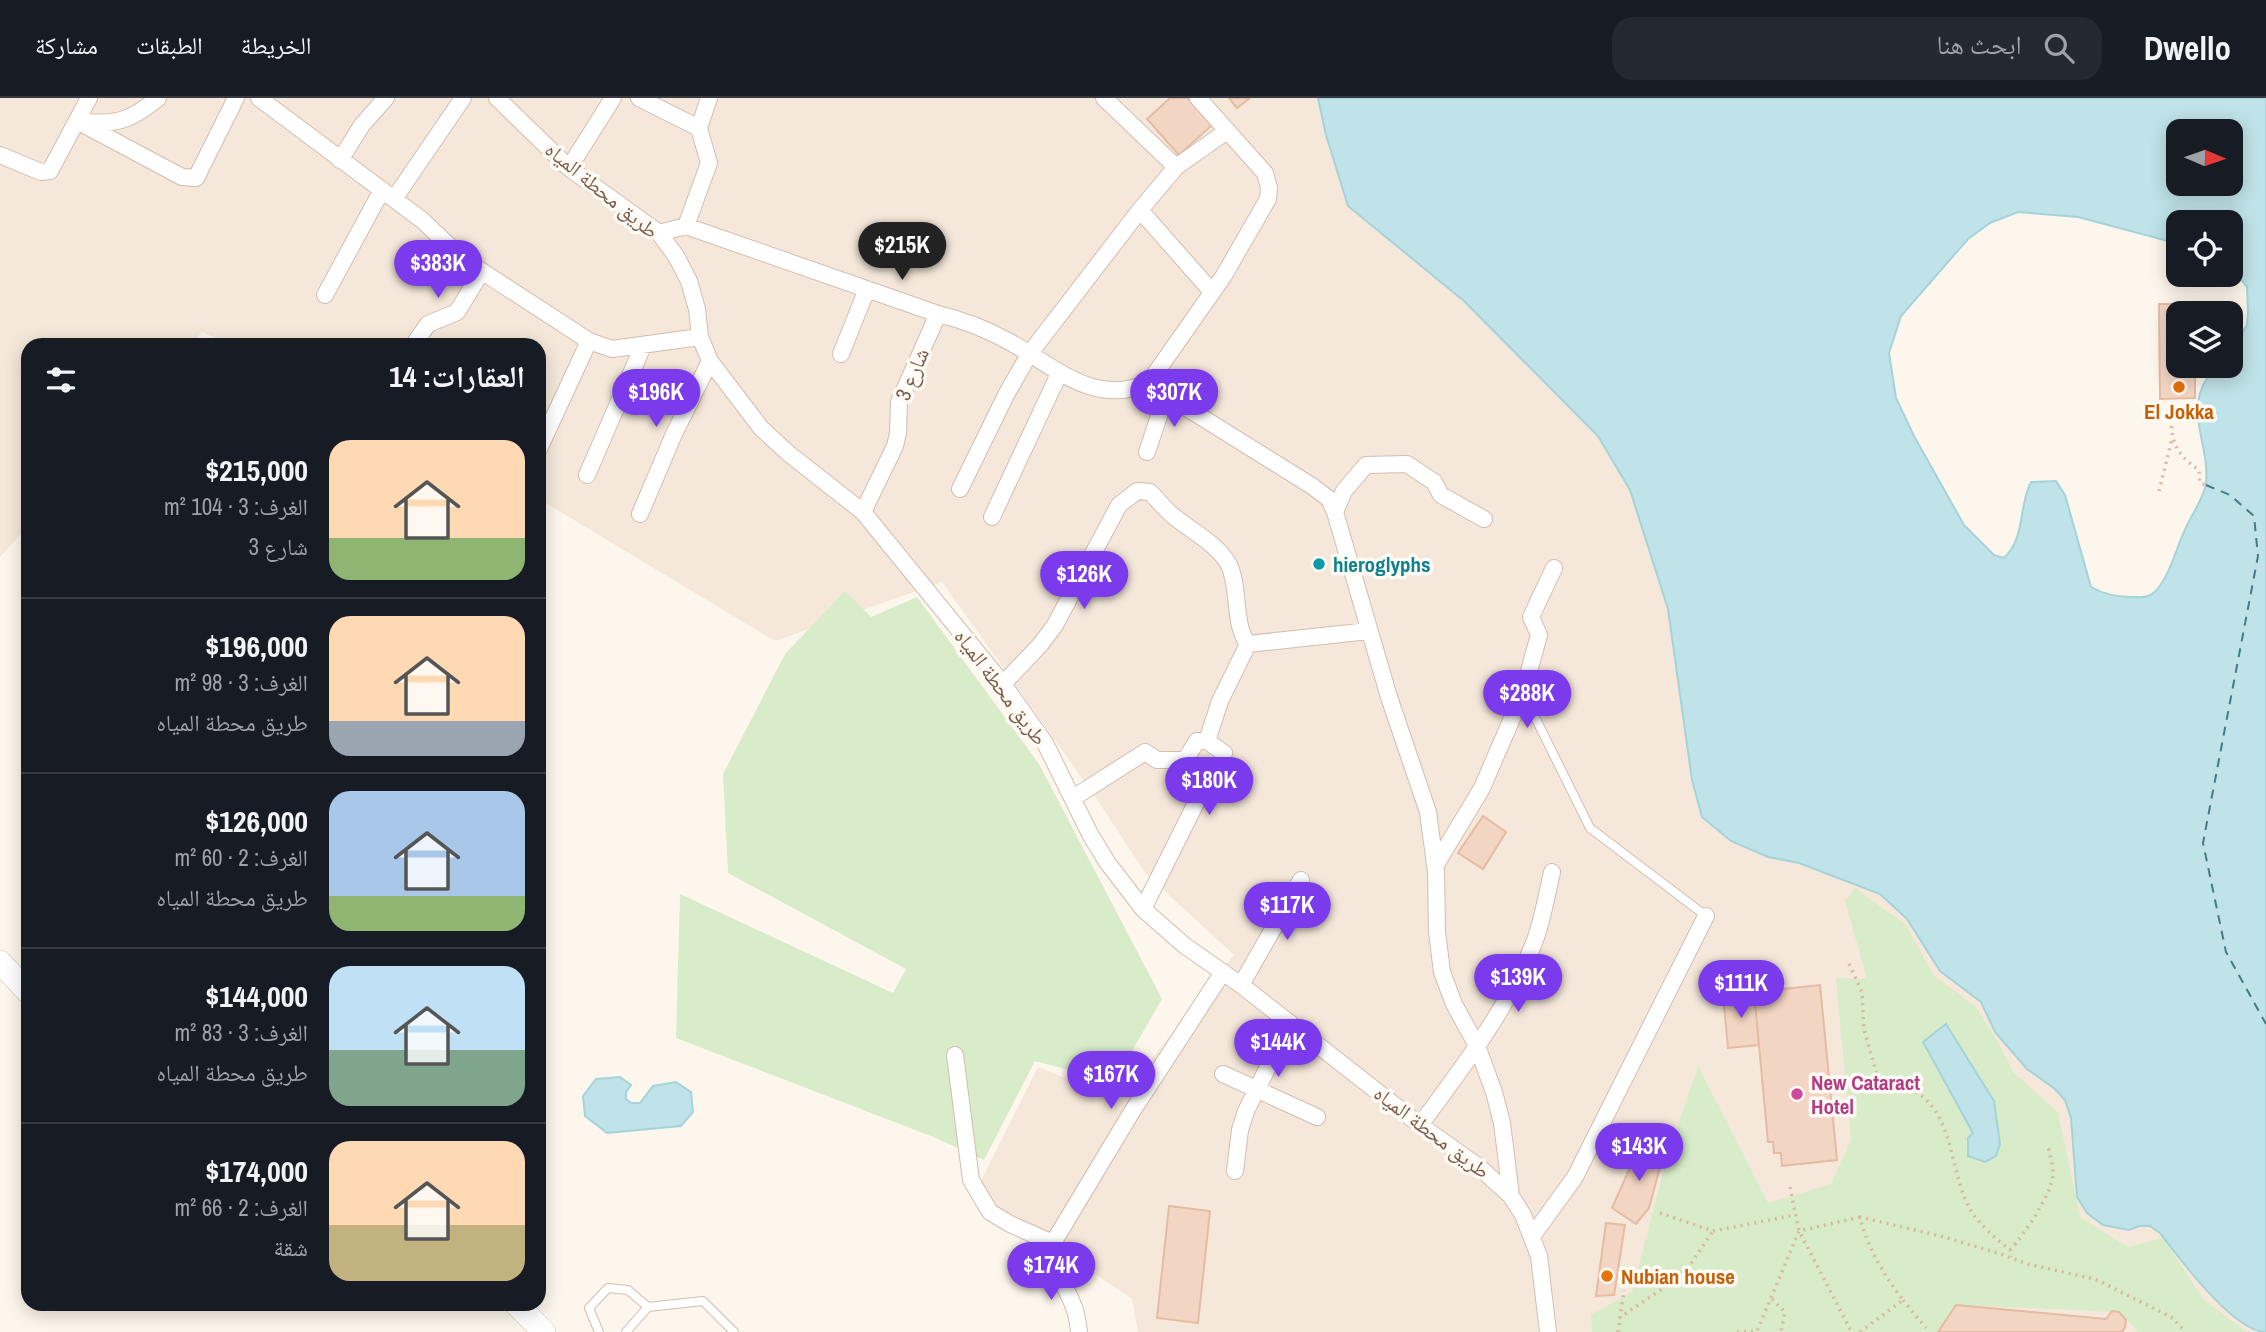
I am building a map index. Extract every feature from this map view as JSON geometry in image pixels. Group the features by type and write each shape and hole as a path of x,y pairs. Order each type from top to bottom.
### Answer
{"street":[{"path":"0,155 41,172 50,171 89,98"},
{"path":"77,121 108,124 137,115 159,98"},
{"path":"77,121 182,177 195,178 199,175 236,98"},
{"path":"259,98 422,220 452,250 589,341 612,349 700,337"},
{"path":"325,295 388,195 463,98"},
{"name":"طريق محطة المياه","path":"497,98 569,168 659,233 676,256 688,281 697,309 700,337 710,361 761,428 788,453 863,512 1003,684 1045,743 1107,862 1143,909 1162,928 1479,1167 1511,1196 1533,1235 1539,1256 1548,1332"},
{"path":"569,168 612,98"},
{"path":"639,98 699,128"},
{"path":"686,226 709,163 699,128 709,98"},
{"path":"1104,98 1176,167"},
{"path":"659,233 686,226 938,314 969,322 1030,353 1059,373 1089,386 1114,391 1134,389 1150,381 1212,292 1268,199 1269,188 1265,173 1198,98"},
{"path":"340,160 362,125 384,99"},
{"path":"960,489 1006,395 1030,353 1176,167 1227,131"},
{"path":"1140,210 1212,292"},
{"path":"418,338 428,324 457,312 482,271"},
{"path":"841,354 867,289"},
{"name":"شارع 3","path":"863,512 894,446 898,433 899,402 938,314"},
{"path":"546,434 589,341"},
{"path":"587,475 643,346"},
{"path":"640,514 674,434 710,361"},
{"path":"992,517 1059,373"},
{"path":"1150,381 1166,396 1312,486 1329,499 1335,512 1389,697 1428,812 1435,866 1437,932 1442,972 1494,1092 1502,1124 1511,1196"},
{"path":"1147,452 1166,396"},
{"path":"1335,512 1344,491 1366,465 1407,464 1434,481 1441,495 1484,519"},
{"path":"1003,684 1055,625 1119,505 1136,491 1150,492 1171,514 1216,549 1227,562 1234,578 1242,634 1248,644"},
{"path":"1435,866 1482,788 1523,693 1538,635 1531,617 1554,568"},
{"path":"1248,644 1369,631"},
{"path":"1207,741 1220,701 1248,644"},
{"path":"1073,798 1144,752 1157,760 1185,760 1197,741 1207,741 1224,753 1218,770 1198,799 1143,909"},
{"path":"1420,1125 1476,1046 1510,991 1535,939 1552,872"},
{"path":"1241,985 1301,880"},
{"path":"1533,1235 1575,1177 1706,916"},
{"path":"0,962 21,984"},
{"path":"1079,1332 1073,1304 1052,1264 1053,1243 1133,1110 1223,972"},
{"path":"1235,1171 1240,1130 1290,1023"},
{"path":"956,1055 971,1180 990,1212 1053,1243"},
{"path":"1223,1074 1317,1117"},
{"path":"523,1311 544,1332"}],"lane":[{"path":"1523,693 1590,828 1706,916"},
{"path":"599,1332 589,1308 608,1288 628,1290 648,1307"},
{"path":"626,1332 648,1307 703,1301 734,1332"}],"path":[{"path":"2159,491 2172,439 2171,405"},
{"path":"2172,439 2187,464 2199,470 2200,483 2206,485"},
{"path":"1849,964 1862,992 1864,1030 1878,1078 1882,1085 1916,1092 1926,1100 1939,1119 1961,1190 1970,1209 1997,1240 2010,1250 2011,1258"},
{"path":"2010,1250 2030,1225 2052,1183 2053,1171 2048,1146"},
{"path":"1790,1187 1799,1231 1854,1332"},
{"path":"1660,1213 1713,1231 1796,1215"},
{"path":"1799,1231 1860,1217 1944,1237 2027,1264 2095,1279 2173,1318 2185,1332"},
{"path":"1860,1217 1864,1234 1886,1278 1926,1328"},
{"path":"1619,1318 1688,1268 1713,1231"},
{"path":"1737,1332 1757,1331 1799,1231"},
{"path":"1618,1332 1624,1290"},
{"path":"1772,1299 1785,1312 1781,1332"},
{"path":"1860,1332 1903,1300"}],"shaded area":[{"path":"0,98 1318,98 1326,136 1349,207 1464,300 1598,436 1630,490 1668,609 1692,780 1702,817 1731,841 1768,857 1799,863 1880,894 1907,919 1940,971 1981,1002 1995,1032 2027,1069 2055,1089 2065,1100 2071,1118 2072,1142 2139,1226 2150,1226 2160,1233 2216,1301 2256,1332 1138,1332 1132,1299 975,1193 1038,1067 1119,1100 1234,955 1146,874 1094,795 942,582 775,641 546,503 546,338 216,338 202,332 196,338 21,338 21,534 0,557"}],"green space":[{"path":"845,591 871,617 917,597 1039,764 1162,999 1114,1082 1035,1061 984,1160 936,1138 676,1038 680,894 893,993 906,969 728,873 723,774 785,654"},
{"path":"1855,888 1906,925 1934,976 1975,1006 2013,1072 2058,1112 2080,1217 2128,1247 2163,1238 2204,1300 2247,1332 2138,1332 2119,1312 1956,1305 1937,1332 1592,1332 1591,1315 1632,1292 1666,1161 1698,1066 1768,1203 1831,1184 1851,1140 1836,978 1867,979 1845,901"}],"water":[{"path":"1318,98 2266,98 2266,1332 2253,1329 2223,1307 2160,1233 2150,1226 2129,1230 2103,1225 2087,1213 2077,1197 2071,1118 2065,1100 2055,1089 2027,1069 1995,1032 1981,1002 1940,971 1907,919 1880,894 1799,863 1768,857 1731,841 1702,817 1692,780 1668,609 1630,490 1598,436 1464,301 1348,206 1326,135","holes":["2166,210 2243,210 2243,282 2247,287 2248,311 2247,325 2243,331 2243,378 2207,378 2205,381 2199,395 2198,409 2206,467 2205,488 2165,577 2160,586 2148,596 2116,596 2091,587 2065,495 2056,481 2031,482 2024,501 2016,541 2004,558 1994,555 1964,525 1896,398 1889,353 1901,316 1968,239 1990,223 2018,212 2078,217 2166,241"]},
{"path":"1946,1024 1994,1101 2000,1144 1996,1156 1985,1162 1968,1156 1968,1138 1973,1133 1923,1042"},
{"path":"620,1077 631,1085 626,1092 626,1099 631,1103 640,1103 653,1086 676,1082 691,1092 693,1112 681,1126 607,1133 585,1116 583,1096 596,1079"}],"building":[{"path":"1170,98 1188,98 1212,125 1179,155 1147,119"},
{"path":"1229,98 1250,98 1237,108"},
{"path":"2159,304 2166,304 2166,378 2195,378 2195,398 2160,399"},
{"path":"1483,816 1506,832 1483,869 1458,853"},
{"name":"New Cataract Hotel","path":"1820,985 1837,1160 1782,1166 1781,1153 1774,1153 1773,1142 1768,1142 1754,992"},
{"path":"1754,992 1759,1045 1728,1048 1723,995"},
{"path":"1642,1141 1664,1152 1649,1208 1636,1224 1612,1208"},
{"path":"1169,1206 1210,1211 1198,1323 1157,1318"},
{"path":"1606,1223 1625,1225 1614,1295 1596,1296"},
{"path":"1956,1305 2106,1319 2112,1311 2119,1312 2126,1320 2123,1332 1938,1332"}],"ferry route":[{"path":"2206,485 2230,495 2254,516 2258,556 2203,843 2226,952 2266,1024"}],"place":[{"name":"El Jokka","path":"2179,387"},
{"name":"hieroglyphs","path":"1319,564"},
{"name":"New Cataract Hotel","path":"1797,1094"},
{"name":"Nubian house","path":"1607,1276"}]}
